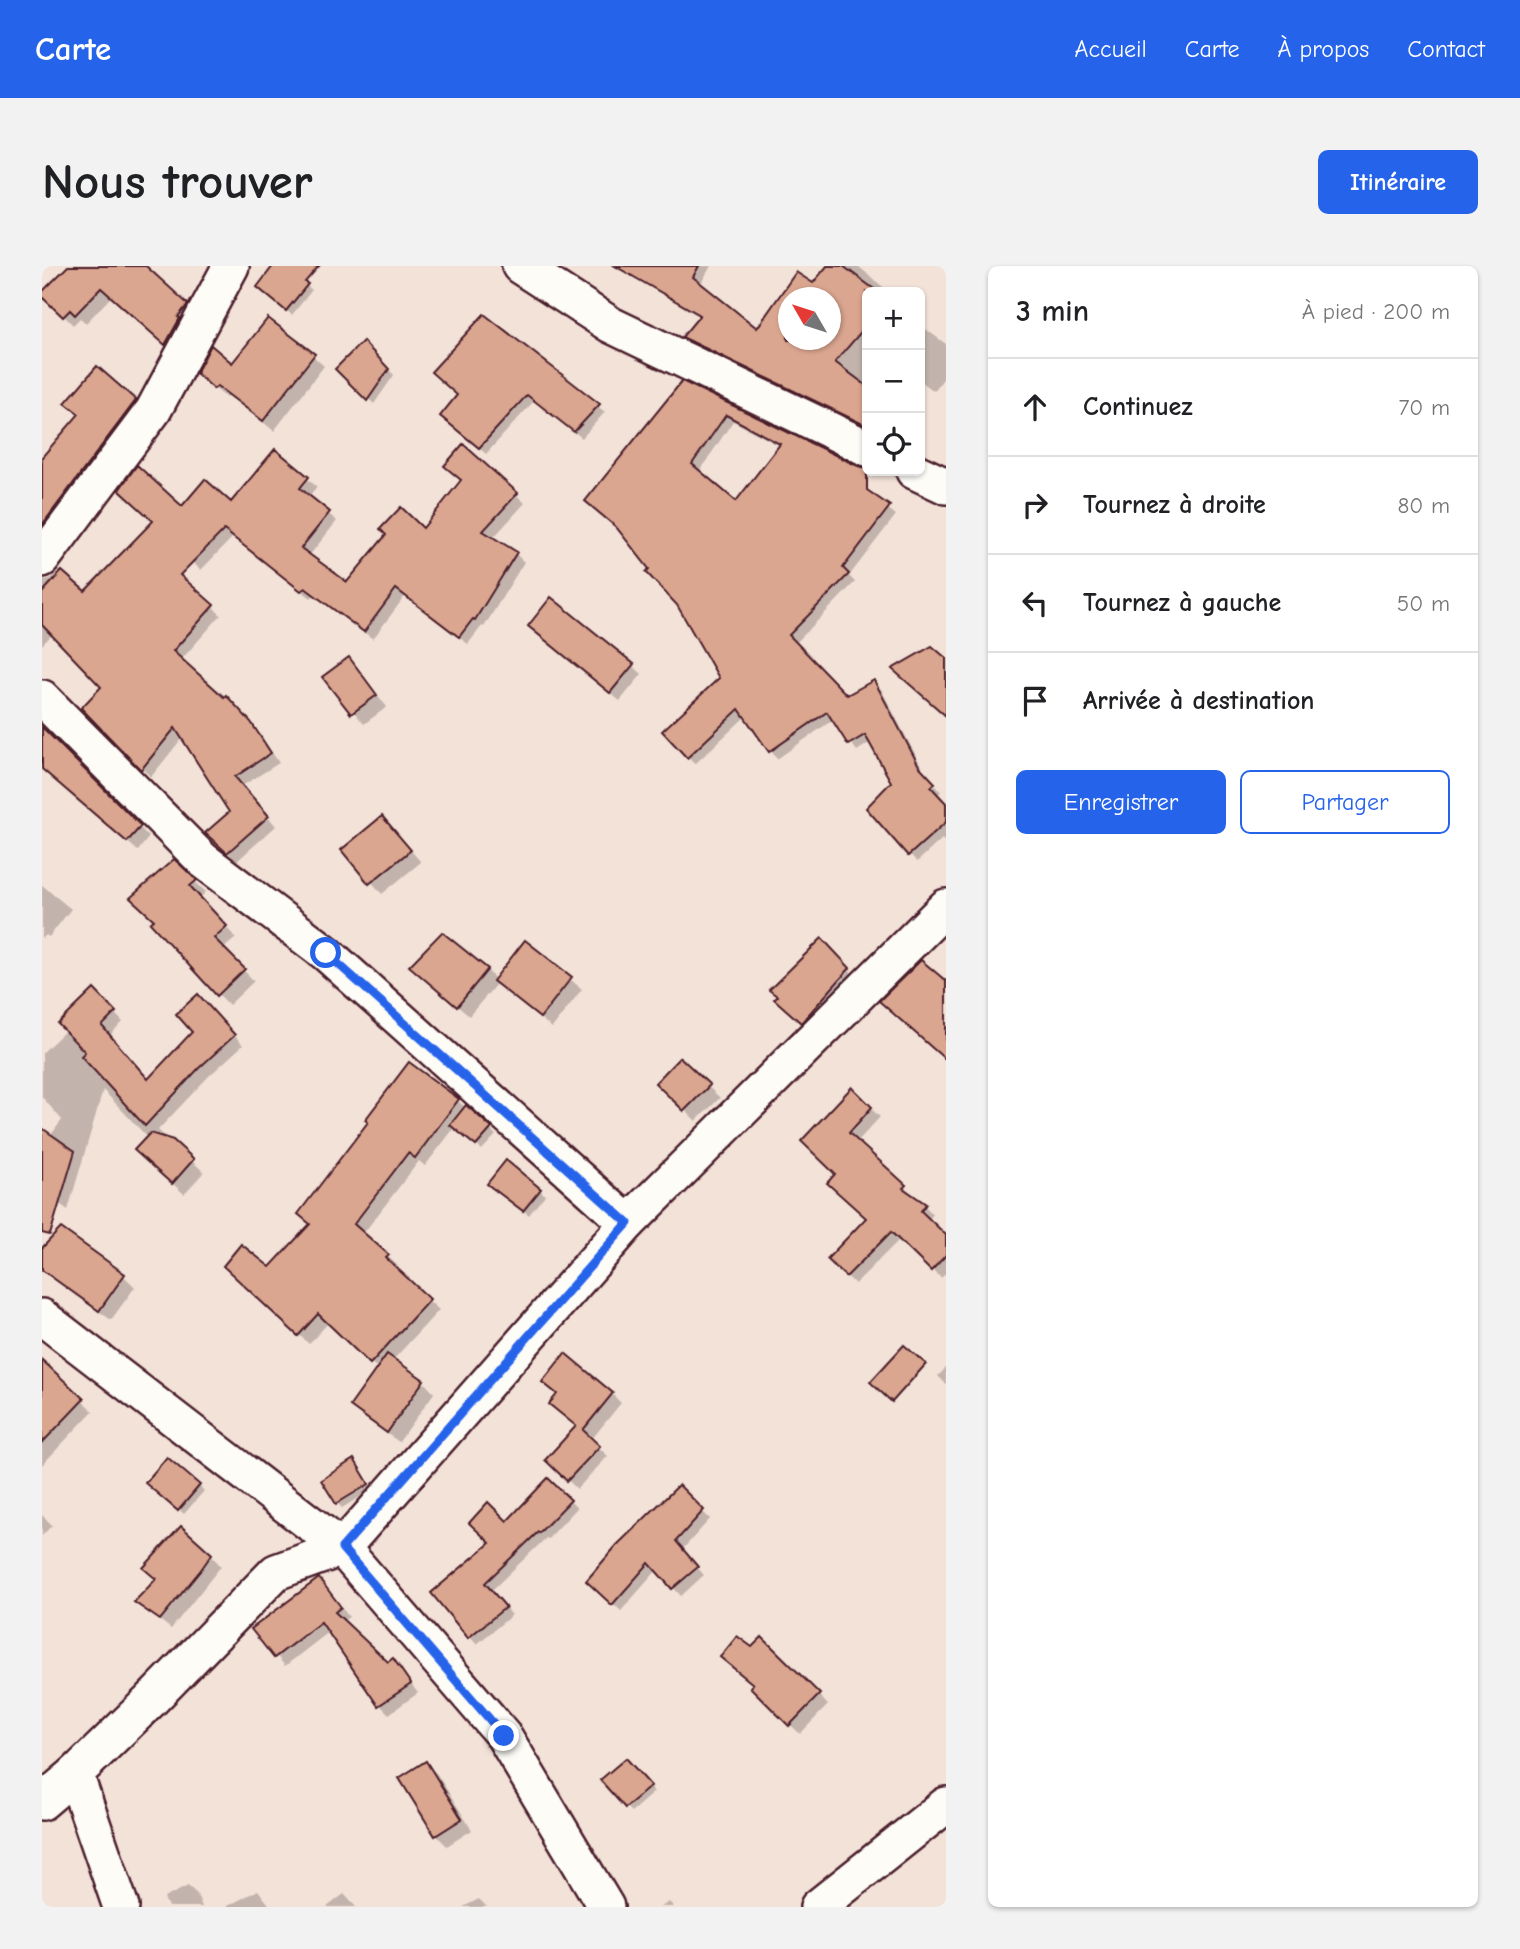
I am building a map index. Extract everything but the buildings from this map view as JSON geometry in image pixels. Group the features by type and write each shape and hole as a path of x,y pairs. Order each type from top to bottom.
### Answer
{"street":[{"path":"42,559 153,411 231,266"},
{"path":"520,266 611,324 862,446"},
{"path":"925,476 946,486"},
{"path":"42,698 203,860 326,953 628,1223"},
{"path":"42,1802 75,1774 276,1572 342,1548 628,1223 946,907"},
{"path":"42,1317 342,1548 504,1736 606,1907"},
{"path":"75,1774 121,1907"},
{"path":"818,1907 946,1805"}],"route":[{"path":"326,953 628,1223 342,1548 504,1736"}]}
